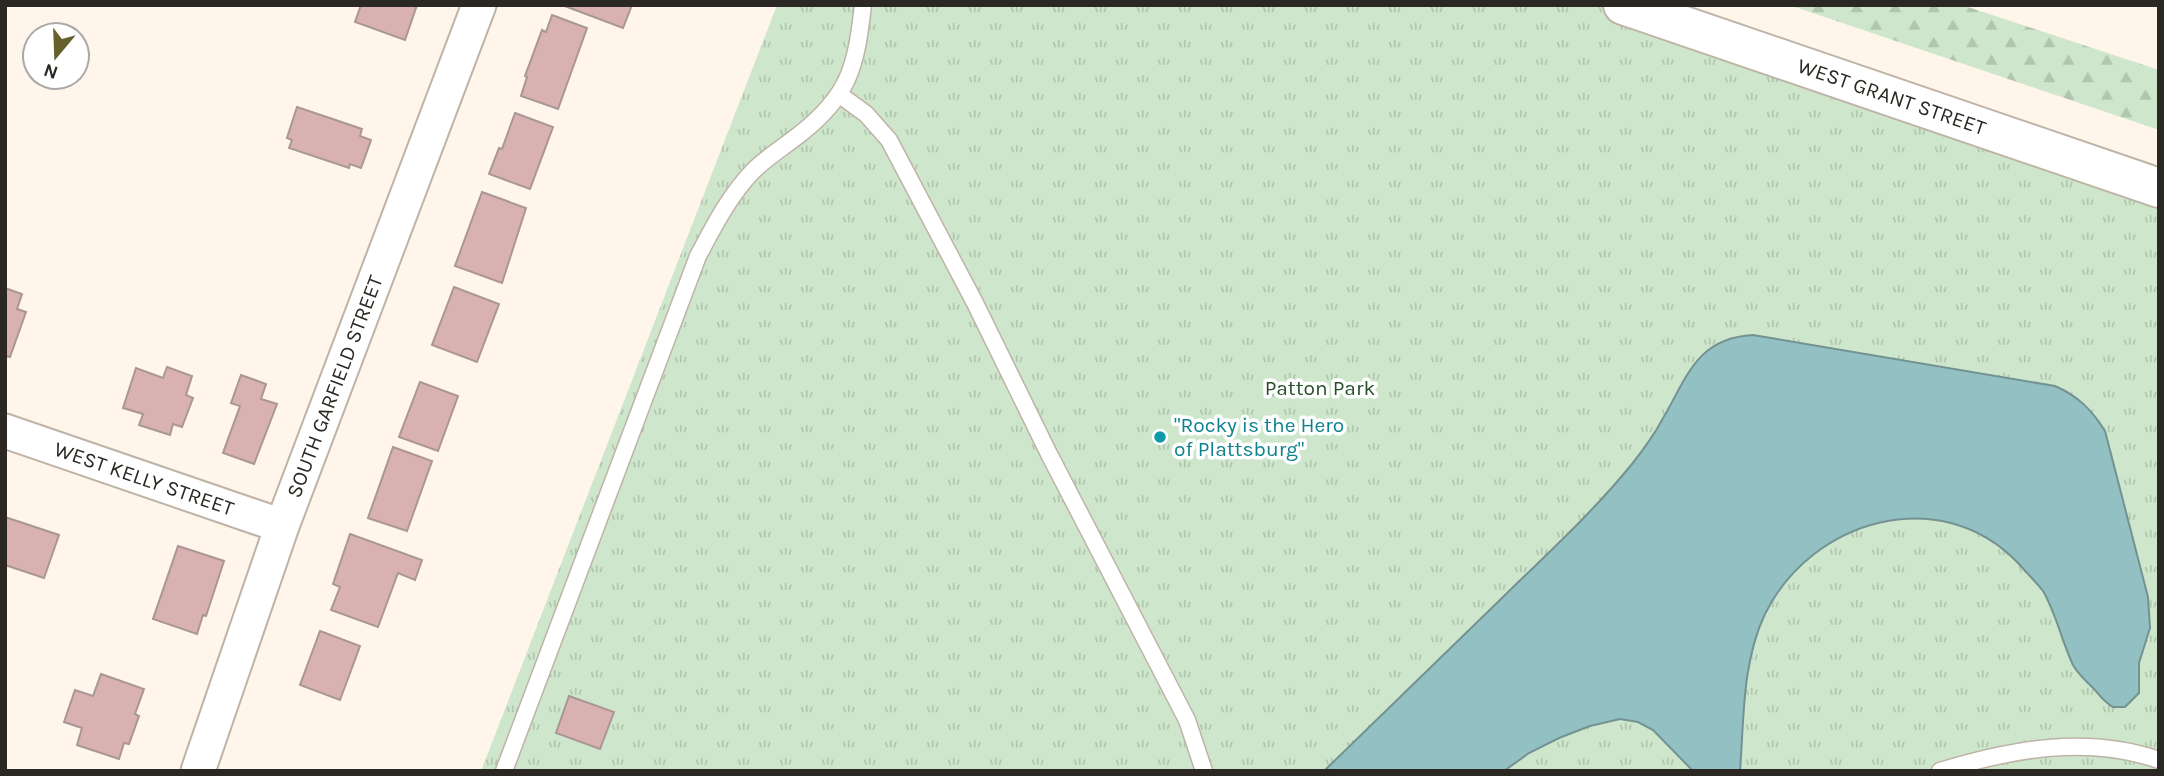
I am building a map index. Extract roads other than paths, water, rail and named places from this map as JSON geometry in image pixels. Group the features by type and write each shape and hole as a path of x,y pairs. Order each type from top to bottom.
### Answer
{"main road":[{"name":"WEST GRANT STREET","path":"1623,5 2159,188"}],"street":[{"name":"SOUTH GARFIELD STREET","path":"198,771 282,526 479,5"},
{"name":"WEST KELLY STREET","path":"5,431 282,526"}],"lane":[{"path":"504,771 698,256 725,206 754,170 816,122 840,95 858,51 863,5"},
{"path":"840,95 866,114 889,140 1187,720 1204,771"},
{"path":"1941,771 1975,760 2039,748 2084,745 2132,751 2159,760"}],"water":[{"path":"1753,335 2055,386 2084,404 2105,431 2148,597 2150,628 2139,663 2139,693 2125,707 2113,707 2103,699 2073,665 2043,591 2018,563 1987,538 1953,523 1917,518 1880,522 1845,535 1814,555 1786,581 1765,614 1752,651 1745,691 1740,771 1693,771 1653,730 1638,722 1620,719 1590,726 1559,738 1529,753 1504,771 1324,771 1602,499 1632,464 1659,426 1695,363 1718,344"}],"place":[{"name":"\"Rocky is the Hero of Plattsburg\"","path":"1160,437"}],"park label":[{"name":"Patton Park","path":"1320,388"}]}
